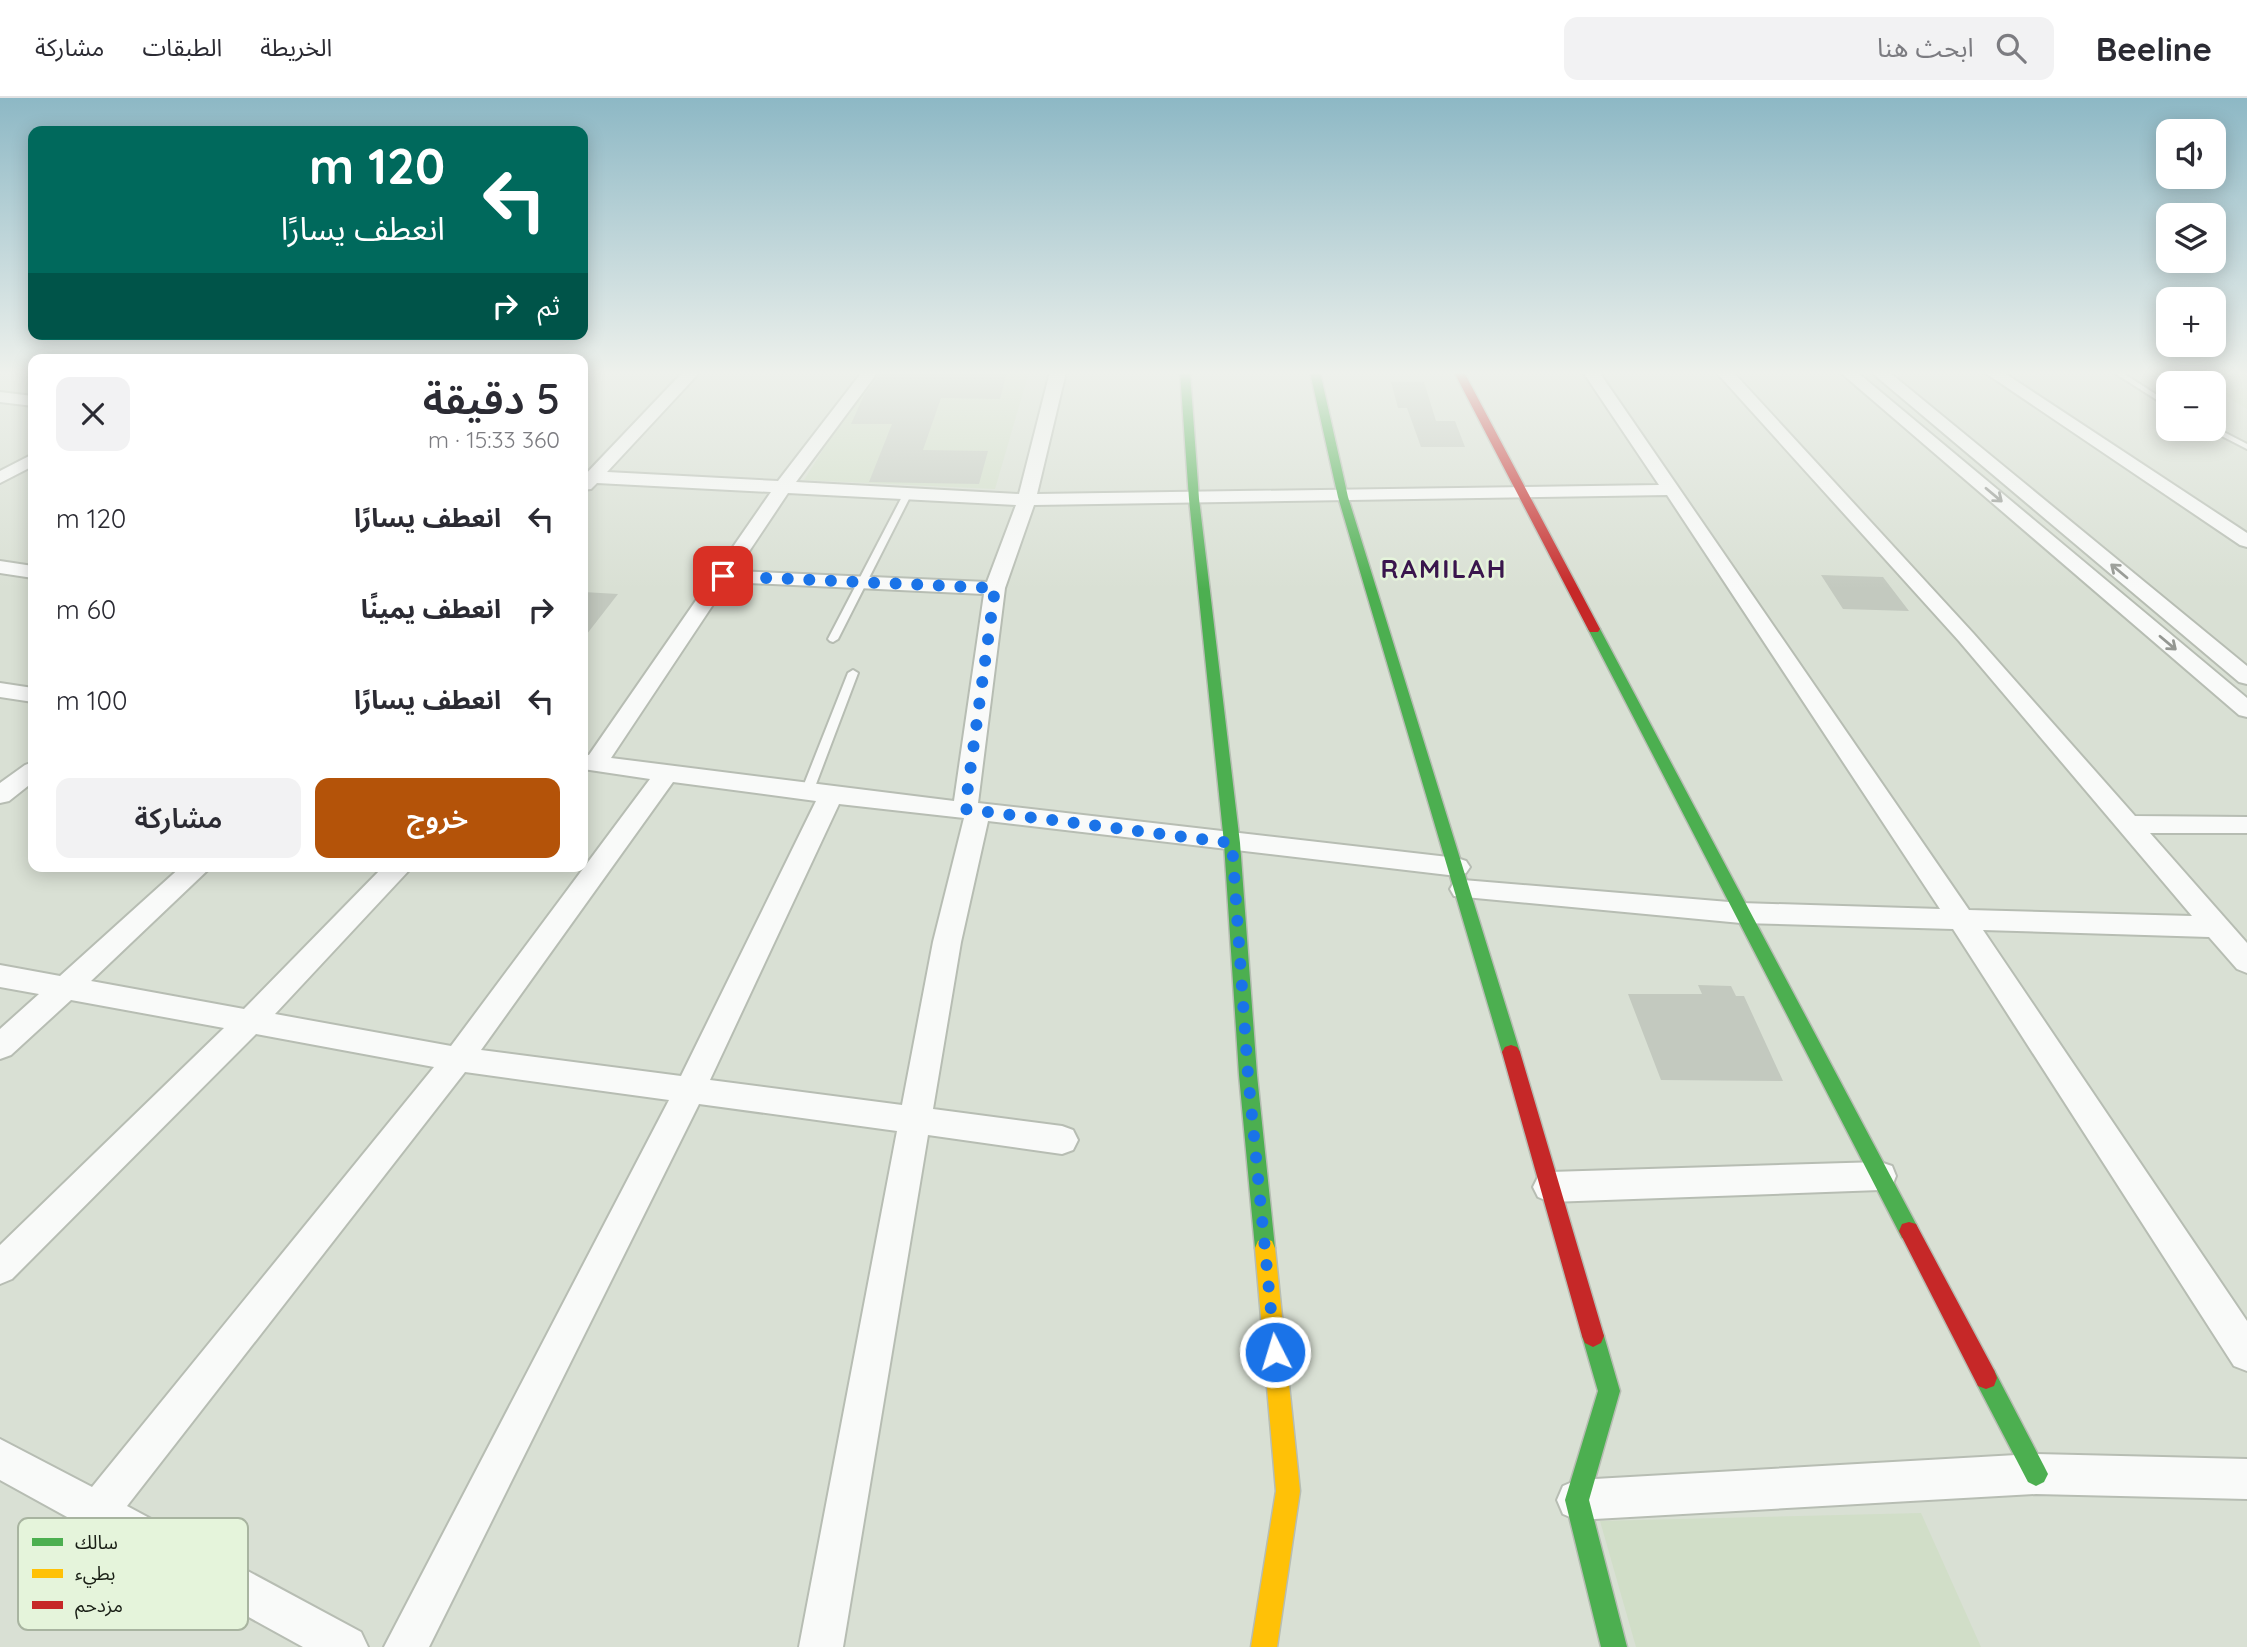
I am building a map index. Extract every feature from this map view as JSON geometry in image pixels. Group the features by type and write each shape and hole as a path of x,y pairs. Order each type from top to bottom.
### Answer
{"street":[{"path":"588,482 624,444"},
{"path":"815,444 589,763 819,794 972,810 1232,843 1460,878 1741,913 2217,927"},
{"path":"821,1647 972,810 995,588 1027,500 1040,444"},
{"path":"1190,444 1232,843 1248,1075 1288,1491 1264,1647"},
{"path":"1331,444 1343,497 1460,878 1609,1391 1577,1500 1614,1647"},
{"path":"1496,444 2036,1474"},
{"path":"1641,444 1964,921 2247,1353"},
{"path":"1790,444 1966,637 2247,962"},
{"path":"1934,444 2247,710"},
{"path":"1966,444 2247,677"},
{"path":"2101,444 2247,541"},
{"path":"1,477 28,462"},
{"path":"1,477 28,480"},
{"path":"588,482 783,487 1027,500 1672,490"},
{"path":"0,567 28,571"},
{"path":"723,576 995,588"},
{"path":"0,690 28,694"},
{"path":"97,1512 458,1059 667,773"},
{"path":"0,795 28,774"},
{"path":"406,1647 689,1092 819,794"},
{"path":"2129,824 2247,825"},
{"path":"0,1047 193,872"},
{"path":"0,1268 250,1021 394,872"},
{"path":"0,976 458,1059 1062,1140"},
{"path":"1550,1187 1880,1176"},
{"path":"0,1459 108,1518"},
{"path":"1577,1500 2036,1474 2247,1479"},
{"path":"248,1594 346,1647"}],"lane":[{"path":"833,639 908,493"},
{"path":"819,794 853,673"}],"shaded area":[{"path":"826,444 1008,444 995,489 804,480"},
{"path":"1921,1513 1981,1647 1636,1647 1600,1521"}],"building":[{"path":"884,444 925,444 923,450 988,451 979,484 869,482"},
{"path":"1420,444 1464,444 1465,447 1421,447"},
{"path":"1821,575 1883,577 1909,611 1843,609"},
{"path":"588,592 618,594 588,633"},
{"path":"1698,985 1731,986 1736,996 1744,996 1783,1081 1661,1080 1628,994 1702,994"}],"traffic: fast":[{"path":"1190,444 1232,843 1248,1075 1265,1248"},
{"path":"1331,444 1343,497 1511,1052"},
{"path":"1594,629 1909,1231"},
{"path":"1593,1336 1609,1391 1577,1500 1614,1647"},
{"path":"1986,1378 2036,1474"}],"traffic: slow":[{"path":"1264,1647 1288,1491 1265,1248"}],"traffic: jam":[{"path":"1497,444 1594,629"},
{"path":"1511,1052 1593,1336"},
{"path":"1909,1231 1986,1378"}],"district":[{"name":"RAMILAH","path":"1444,569"}],"route":[{"path":"723,576 995,588 965,809 1232,843 1248,1075 1275,1352"}]}
